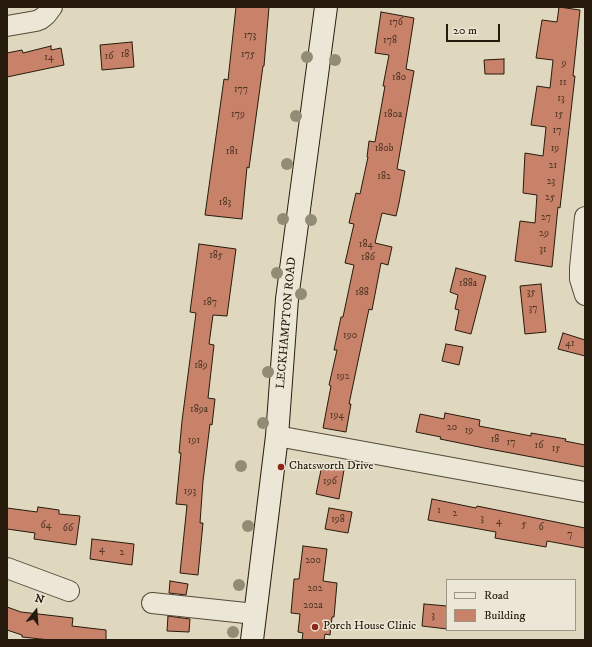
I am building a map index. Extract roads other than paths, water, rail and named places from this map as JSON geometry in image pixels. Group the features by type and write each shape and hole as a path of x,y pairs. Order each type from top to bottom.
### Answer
{"street":[{"path":"7,26 41,19 52,7"},
{"name":"LECKHAMPTON ROAD","path":"252,640 277,436 287,299 326,7"},
{"path":"585,217 580,268 580,279 585,295"},
{"path":"277,436 585,492"},
{"path":"7,568 69,592"},
{"path":"152,603 255,614"}],"place":[{"name":"Chatsworth Drive","path":"281,467"},
{"name":"Porch House Clinic","path":"315,627"}]}
